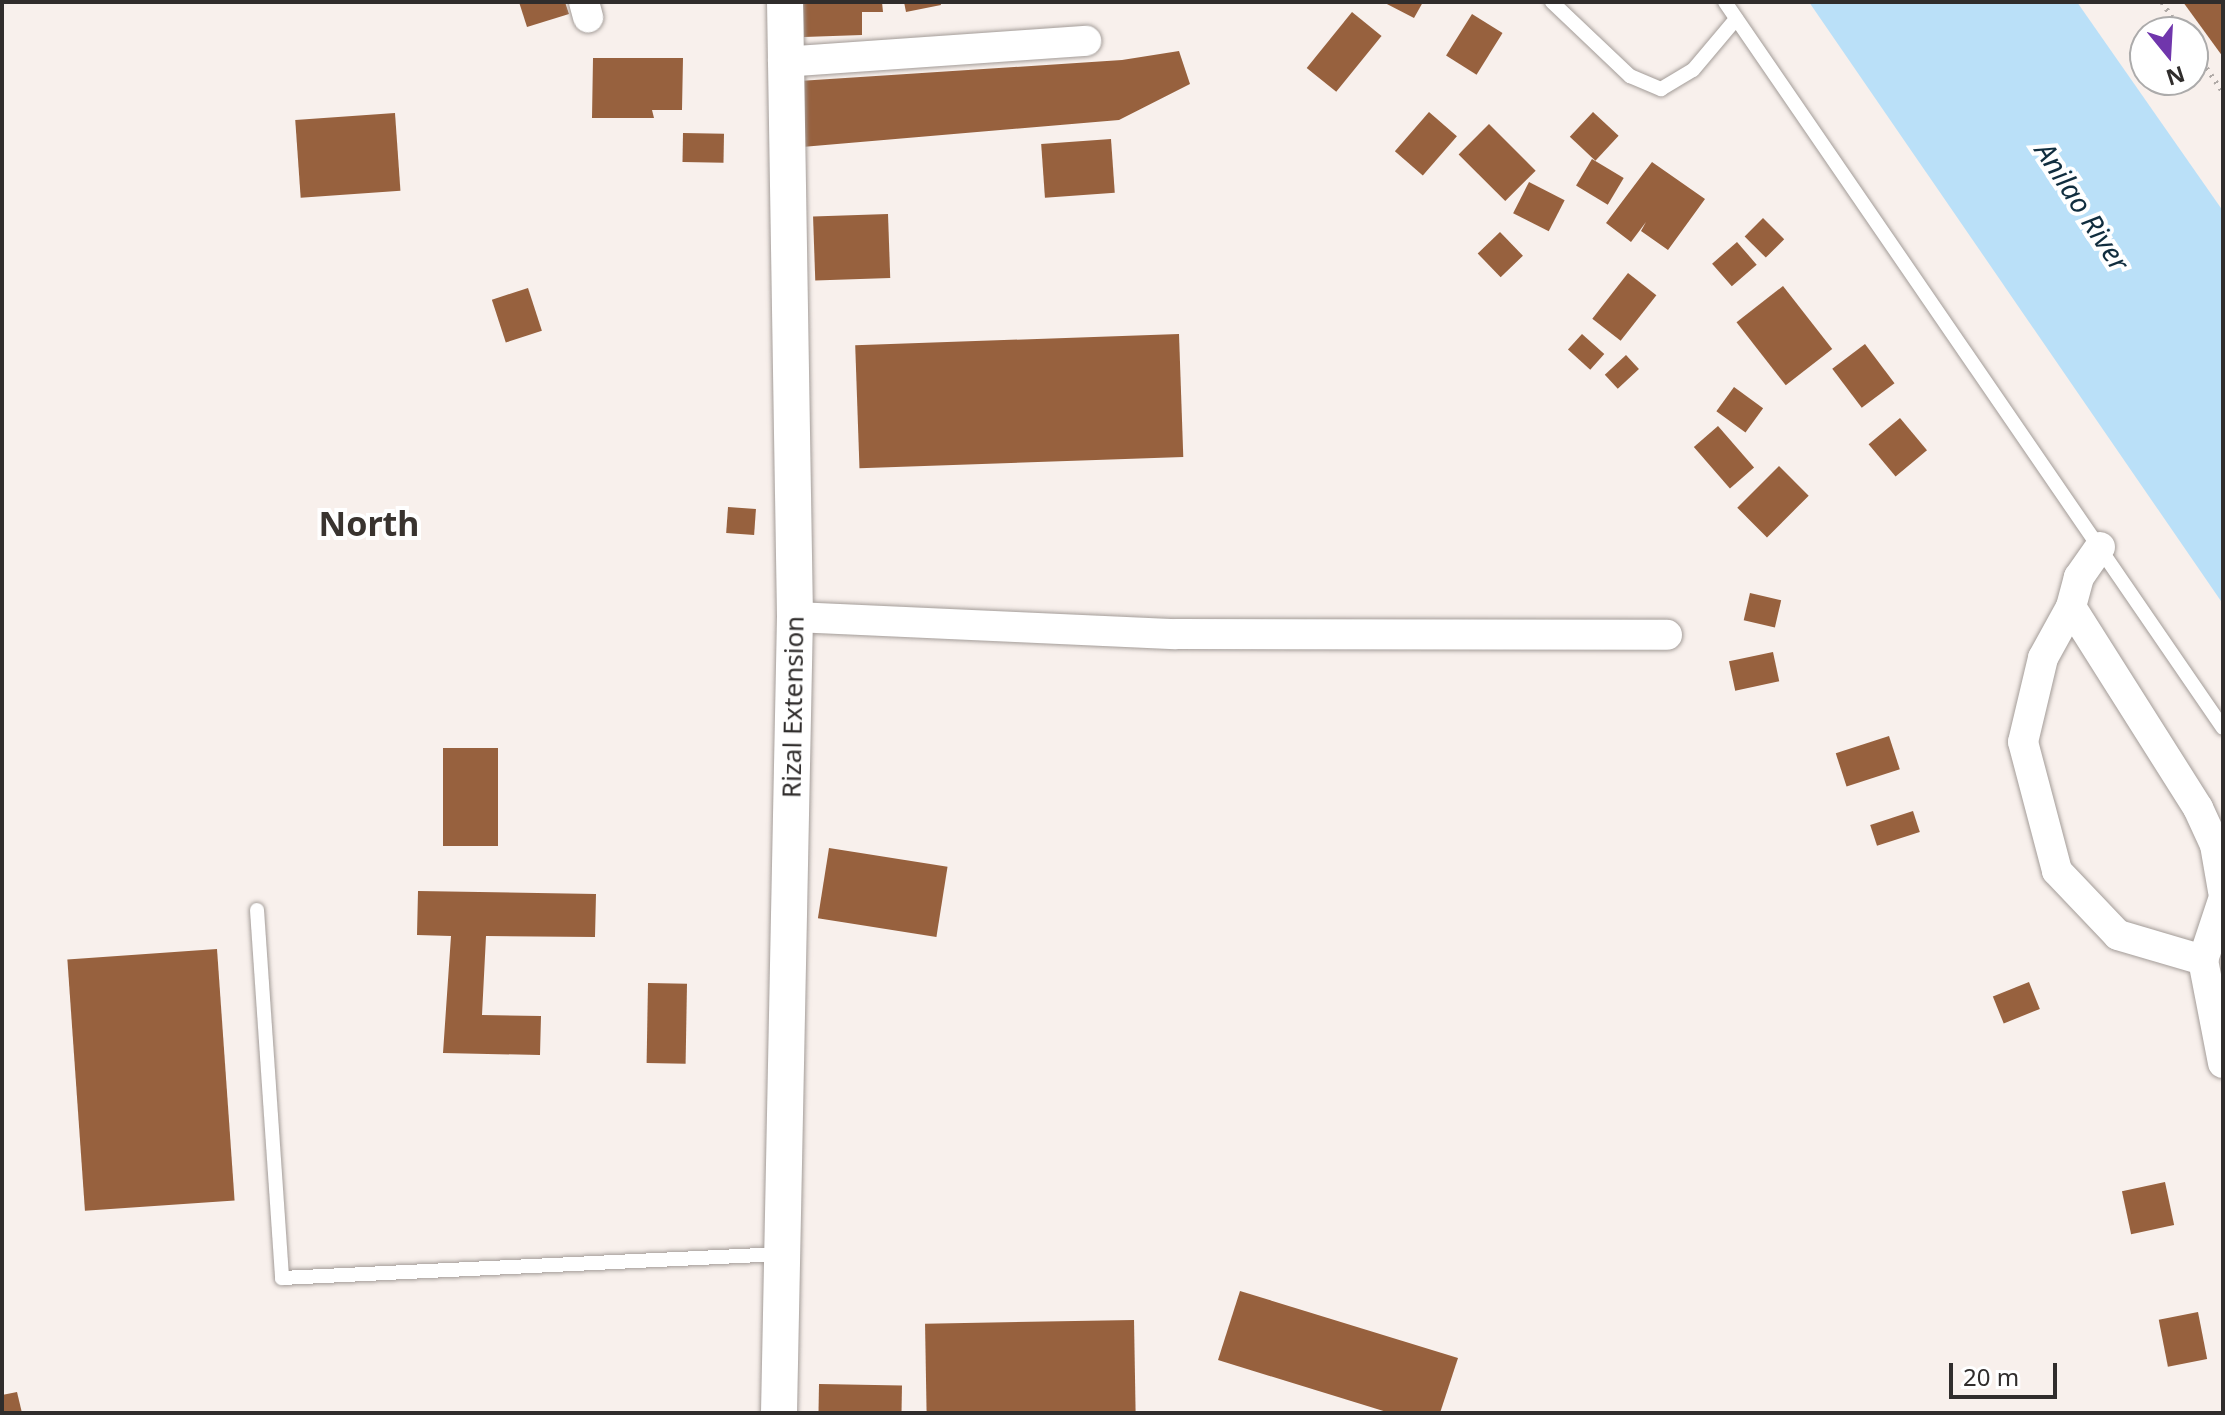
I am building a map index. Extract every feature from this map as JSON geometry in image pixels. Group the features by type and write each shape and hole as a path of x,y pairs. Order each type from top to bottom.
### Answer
{"street":[{"name":"Rizal Extension","path":"779,1413 795,617 783,62 785,2"},
{"path":"783,62 1086,41"},
{"path":"2100,547 2079,577 2071,607 2043,658 2023,742 2057,871 2118,935 2203,960"},
{"path":"2071,607 2198,808 2215,845 2223,891"},
{"path":"795,617 1176,634 1667,635"},
{"path":"2223,900 2203,960 2223,1063"}],"lane":[{"path":"1552,2 1630,76 1646,87 1661,89 1693,70 1736,19"},
{"path":"1725,2 2223,728"},
{"path":"257,910 282,1278 782,1254"}],"path":[{"path":"2209,71 2223,92"}],"water":[{"name":"Anilao River","path":"1809,2 2077,2 2129,76 2129,96 2143,96 2223,211 2223,604"}],"building":[{"path":"519,2 565,2 569,14 527,27"},
{"path":"803,2 882,2 883,12 862,12 862,35 804,37"},
{"path":"904,2 940,2 941,5 906,12"},
{"path":"1383,2 1423,2 1414,18"},
{"path":"2183,2 2223,2 2223,57 2209,38 2209,16 2193,16"},
{"path":"1352,12 1382,36 1336,92 1307,68"},
{"path":"1472,14 1503,33 1477,75 1446,56"},
{"path":"1179,51 1190,84 1119,120 802,147 799,81 1122,60"},
{"path":"593,58 683,58 682,110 652,110 654,118 592,118"},
{"path":"1429,112 1457,136 1423,176 1395,151"},
{"path":"1593,112 1619,136 1595,161 1570,137"},
{"path":"395,113 400,191 301,198 295,120"},
{"path":"1489,124 1536,171 1505,201 1459,154"},
{"path":"683,133 724,134 723,163 682,162"},
{"path":"1111,139 1115,193 1045,198 1041,144"},
{"path":"1592,159 1624,178 1608,205 1576,186"},
{"path":"1652,162 1705,199 1668,250 1641,231 1646,222 1631,242 1606,223"},
{"path":"1529,182 1565,200 1549,231 1513,213"},
{"path":"888,214 890,278 815,281 813,217"},
{"path":"1763,218 1784,239 1766,258 1745,236"},
{"path":"1500,232 1523,256 1501,277 1478,254"},
{"path":"1737,242 1757,265 1732,286 1712,264"},
{"path":"1628,273 1656,295 1621,341 1592,319"},
{"path":"1783,286 1832,349 1786,385 1737,322"},
{"path":"528,288 542,331 506,343 492,300"},
{"path":"1179,334 1183,457 859,468 855,345"},
{"path":"1582,334 1604,354 1590,370 1568,350"},
{"path":"1865,344 1894,383 1862,408 1832,369"},
{"path":"1626,355 1639,369 1618,389 1605,375"},
{"path":"1734,387 1763,408 1745,432 1716,411"},
{"path":"1900,418 1927,450 1896,477 1869,444"},
{"path":"1718,426 1754,468 1730,489 1694,447"},
{"path":"1779,466 1809,496 1767,537 1737,508"},
{"path":"728,507 756,509 754,535 726,533"},
{"path":"1750,593 1781,600 1775,627 1744,620"},
{"path":"1773,652 1779,681 1735,691 1729,661"},
{"path":"1889,736 1900,769 1847,787 1836,753"},
{"path":"443,748 498,748 498,846 443,846"},
{"path":"1913,811 1920,832 1877,846 1870,825"},
{"path":"829,848 948,867 936,937 818,918"},
{"path":"418,891 596,894 595,937 486,936 482,1015 541,1016 540,1055 443,1053 451,936 417,935"},
{"path":"217,949 235,1200 85,1211 67,959"},
{"path":"2029,982 2040,1009 2004,1023 1993,997"},
{"path":"648,983 687,984 686,1064 647,1063"},
{"path":"2165,1182 2174,1225 2131,1234 2122,1191"},
{"path":"1240,1291 1458,1358 1440,1413 1390,1413 1218,1360"},
{"path":"2198,1312 2207,1359 2168,1367 2159,1320"},
{"path":"1134,1320 1136,1413 927,1413 925,1324"},
{"path":"819,1384 902,1385 902,1413 818,1413"},
{"path":"17,1392 22,1413 2,1413 2,1395"}],"district":[{"name":"North","path":"369,524"}]}
